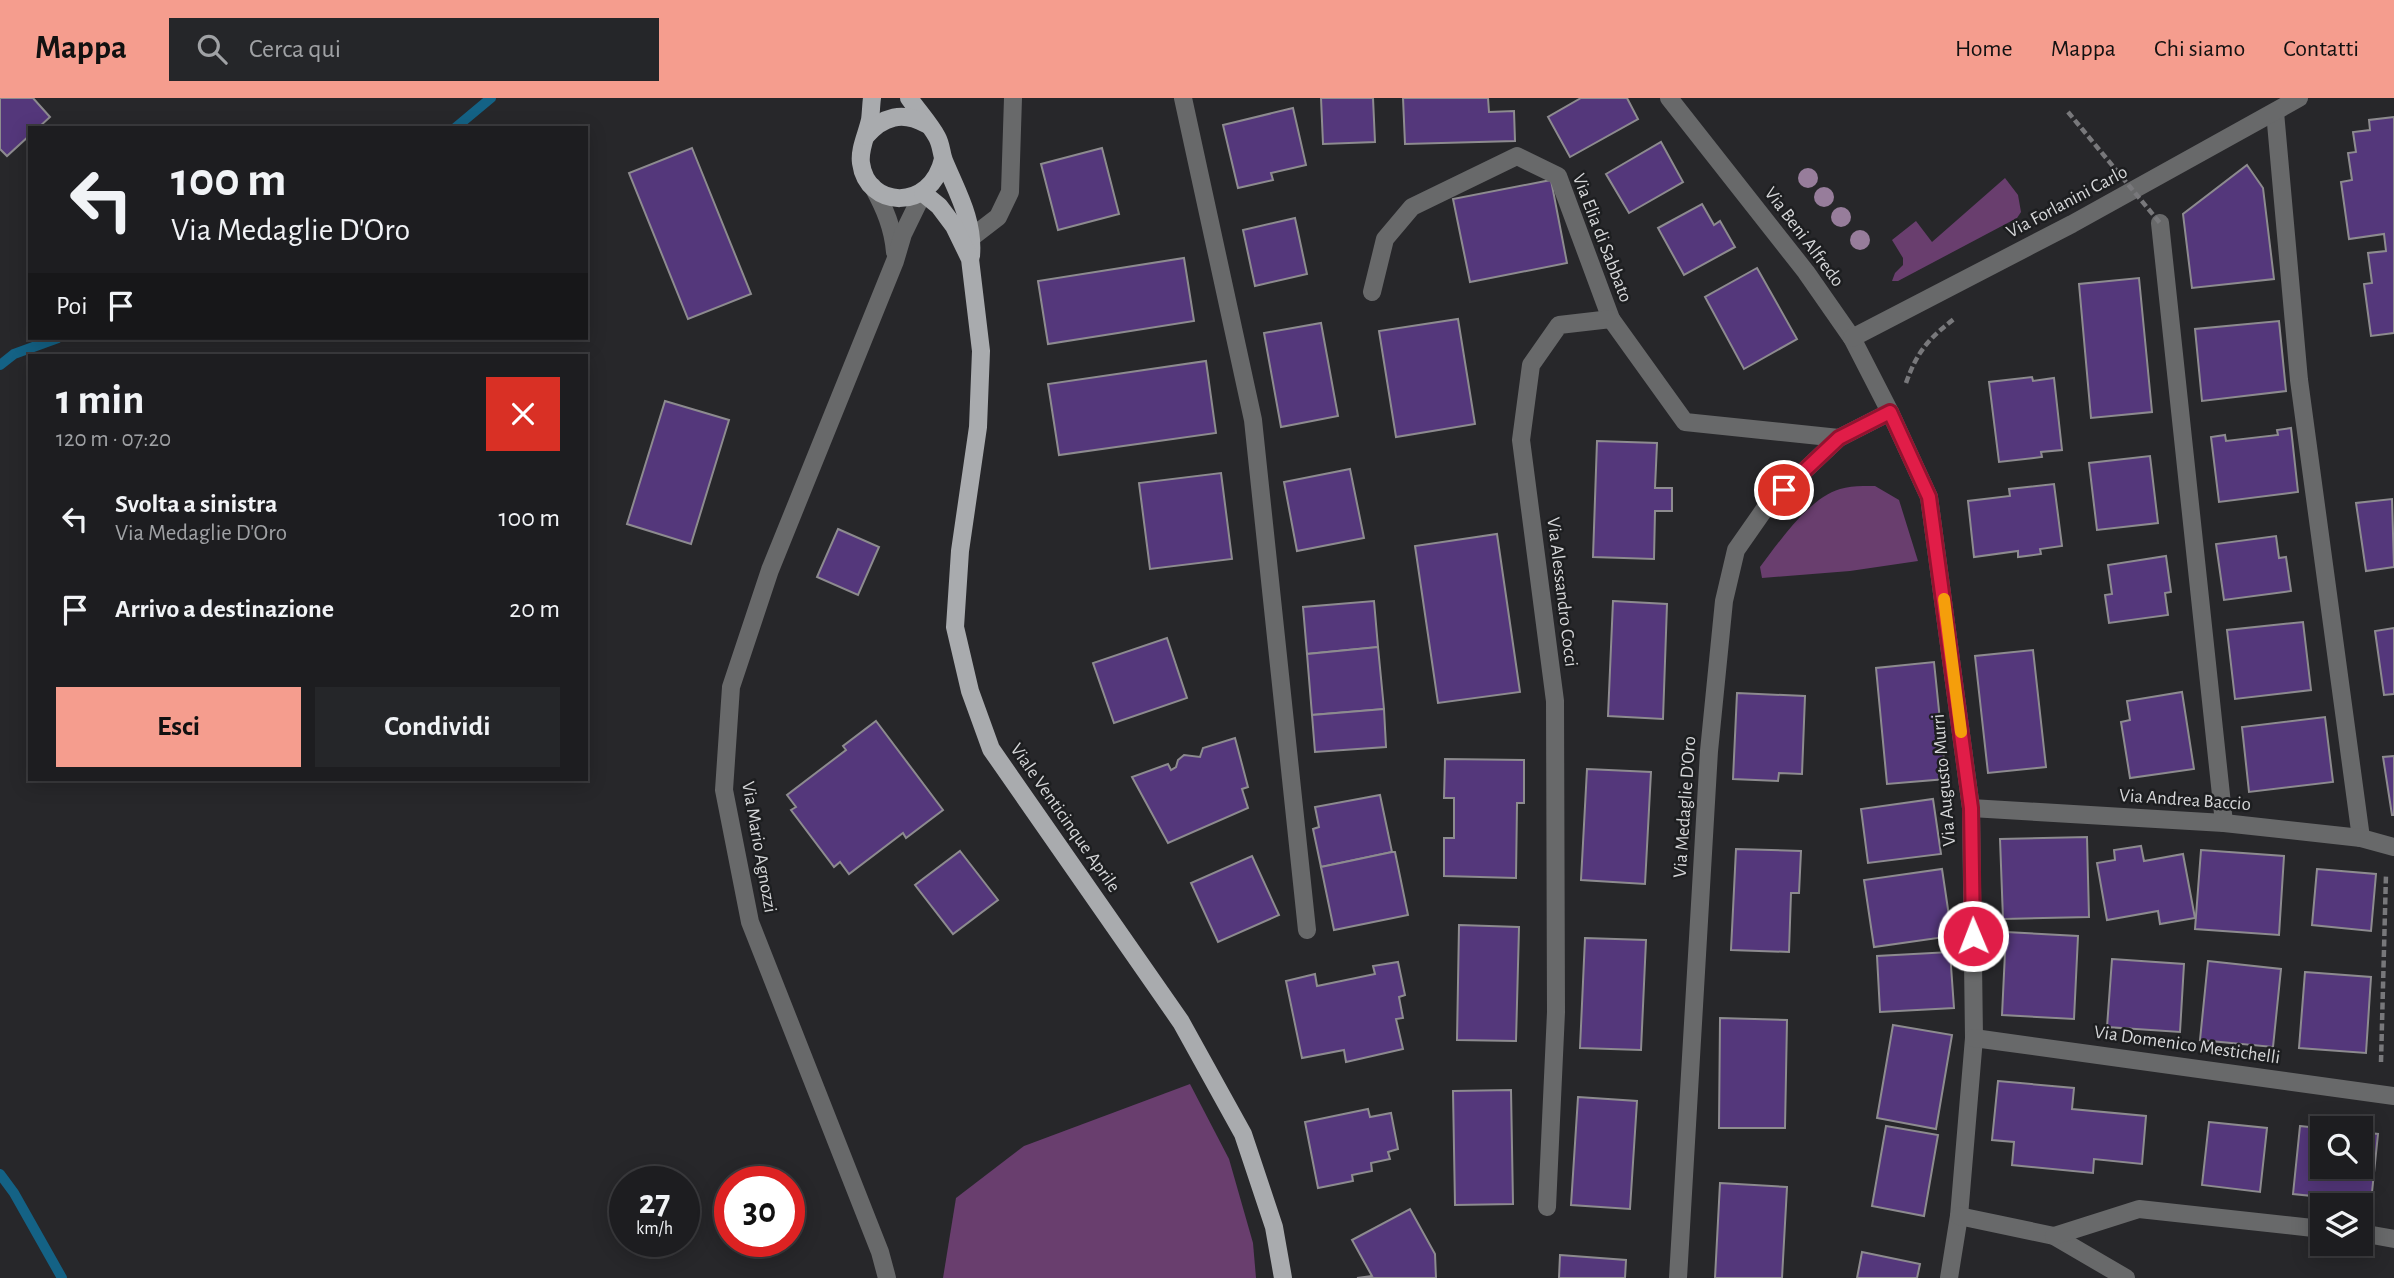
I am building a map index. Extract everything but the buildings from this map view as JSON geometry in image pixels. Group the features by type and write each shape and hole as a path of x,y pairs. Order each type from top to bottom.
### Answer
{"main road":[{"path":"872,98 871,116 861,149 861,163 865,176 873,187 897,198 923,193 940,173 943,159"},
{"name":"Viale Venticinque Aprile","path":"909,98 942,146 943,159 963,201 972,237 970,259 981,351 978,427 960,551 956,627 970,691 991,749 1181,1022 1243,1134 1274,1227 1283,1278"},
{"path":"866,136 875,125 887,118 914,117 926,124"},
{"name":"Viale Venticinque Aprile","path":"923,193 939,206 954,226 970,259"}],"street":[{"path":"972,237 998,217 1010,192 1013,98"},
{"path":"1183,98 1253,420 1307,930"},
{"name":"Via Beni Alfredo","path":"1669,98 1806,272 1852,338 1890,412"},
{"name":"Via Forlanini Carlo","path":"1852,338 2072,224 2299,98"},
{"path":"2275,112 2299,380 2361,838"},
{"name":"Via Elia di Sabbato","path":"1372,292 1385,239 1412,208 1517,156 1558,176 1611,319"},
{"name":"Via Mario Agnozzi","path":"873,187 886,210 893,232 895,261"},
{"name":"Via Mario Agnozzi","path":"887,1278 880,1252 750,922 724,790 731,687 770,570 895,261 903,234 923,193"},
{"path":"2160,223 2224,822"},
{"path":"1611,319 1685,422 1839,438"},
{"name":"Via Alessandro Cocci","path":"1547,1208 1556,1012 1555,701 1521,440 1531,365 1559,325 1611,319"},
{"name":"Via Medaglie D'Oro","path":"1678,1278 1709,751 1724,601 1736,550 1766,507 1839,438 1890,412"},
{"name":"Via Augusto Murri","path":"1890,412 1929,497 1971,808 1974,1038 1959,1216 1949,1278"},
{"name":"Via Andrea Baccio","path":"1971,808 2224,822 2361,838 2394,847"},
{"name":"Via Domenico Mestichelli","path":"1974,1038 2394,1096"},
{"path":"2054,1236 2139,1209 2310,1228"},
{"path":"1959,1216 2054,1236 2126,1278"},
{"path":"2373,1235 2394,1239"}],"path":[{"path":"2068,112 2160,223"},
{"path":"1907,394 1906,385 1916,357 1940,330 1961,314"},
{"path":"2381,1062 2386,868"}],"shaded area":[{"path":"2005,178 2018,195 2021,212 2017,218 1898,281 1892,281 1903,265 1903,258 1892,240 1916,221 1932,242"},
{"path":"1875,486 1899,500 1918,561 1850,571 1762,578 1760,567 1785,534 1817,501 1843,488"},
{"path":"1190,1084 1229,1159 1253,1243 1256,1278 943,1278 956,1198 1024,1146"}],"waterway":[{"path":"457,126 491,98"},
{"path":"0,365 14,354 52,340"},
{"path":"0,1174 14,1193 62,1278"}],"slow traffic":[{"path":"1944,599 1961,732"}],"route":[{"path":"1784,490 1839,438 1890,412 1929,497 1971,808 1973,936"}]}
